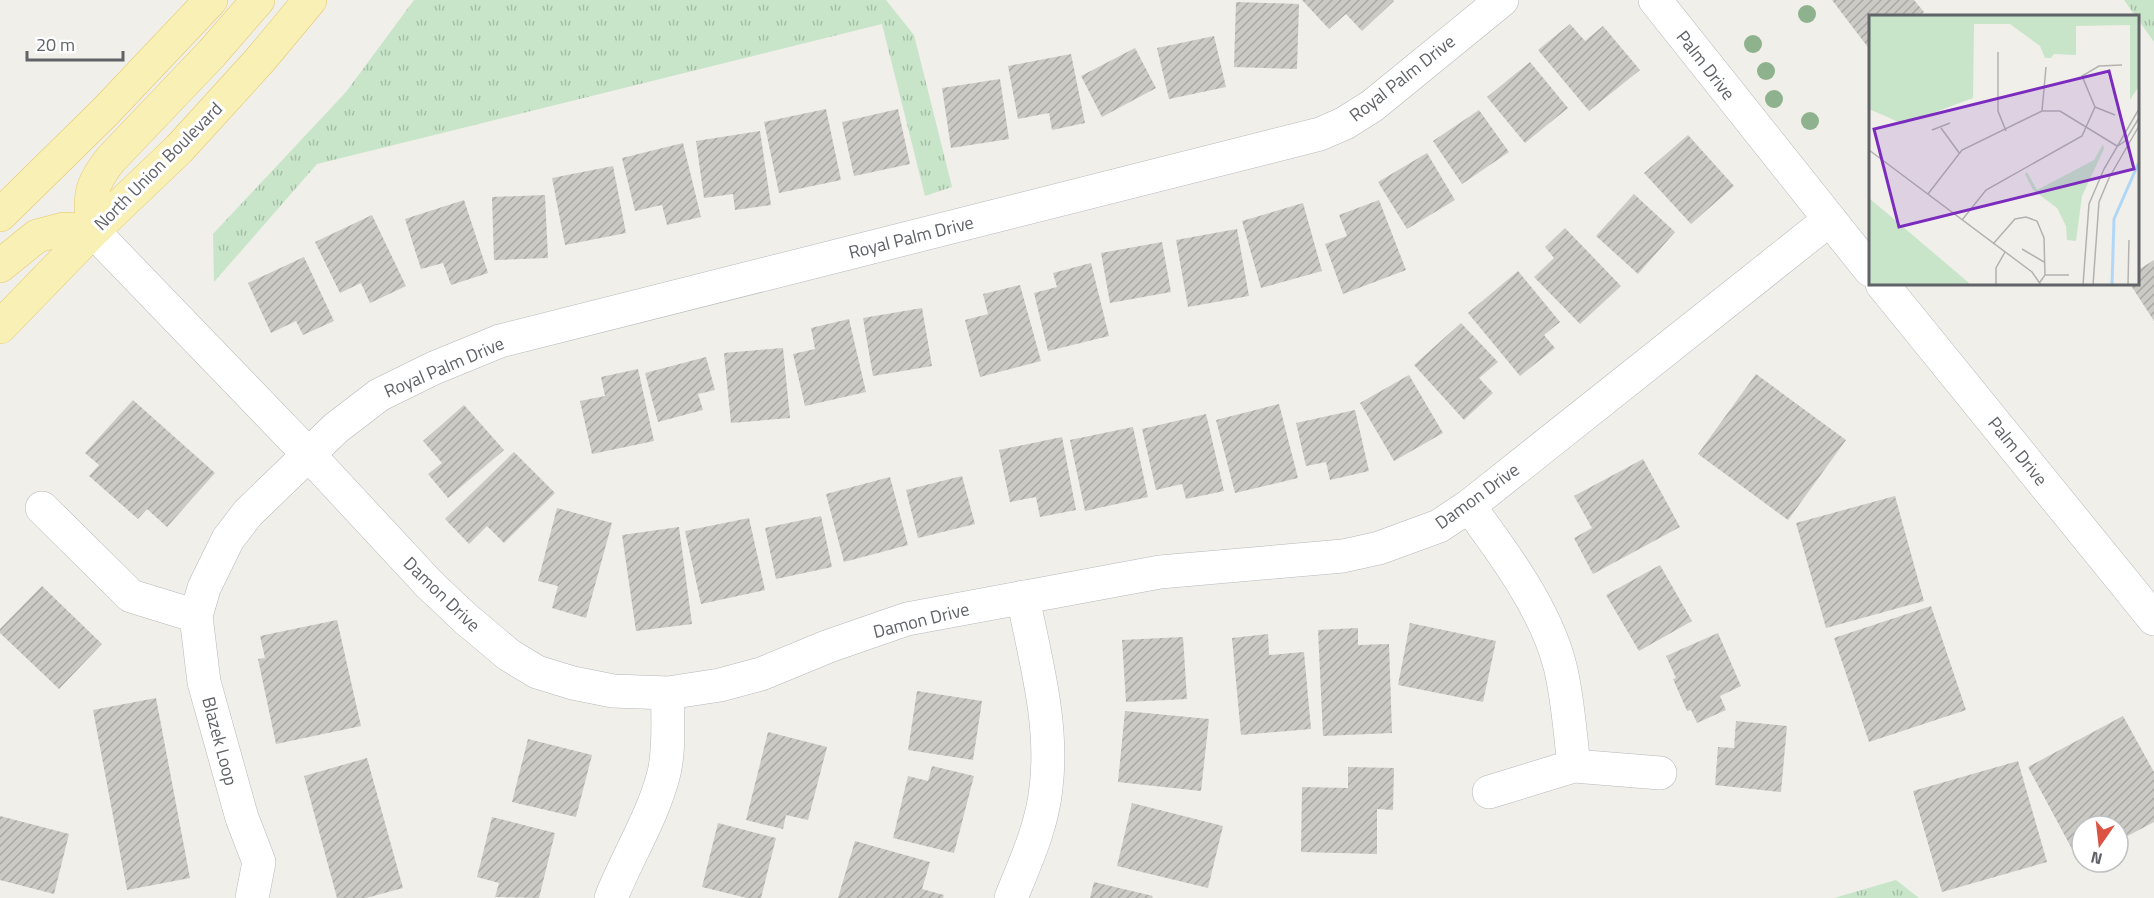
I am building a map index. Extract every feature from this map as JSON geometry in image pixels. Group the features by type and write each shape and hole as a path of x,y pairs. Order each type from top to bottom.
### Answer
{"main road":[{"path":"0,215 105,112 211,0"},
{"path":"0,266 38,236 64,229 93,231 90,199 96,178 111,159 212,54 258,0"},
{"name":"North Union Boulevard","path":"0,327 93,231 179,149 260,60 310,0"}],"street":[{"name":"Royal Palm Drive","path":"309,455 336,428 379,395 445,363 500,341 1320,134 1345,123 1372,106 1502,0"},
{"name":"Palm Drive","path":"1655,0 1869,269"},
{"name":"Damon Drive","path":"93,231 309,455 429,584 509,655 537,672 573,683 613,691 668,693 720,685 761,674 829,646 907,619 1160,572 1343,556 1379,548 1439,526 1470,506 1829,220"},
{"name":"Palm Drive","path":"1882,285 2154,619"},
{"name":"Blazek Loop","path":"276,898 242,818 204,682 196,616 204,588 228,539 248,513 309,455"},
{"path":"1470,506 1512,565 1545,626 1559,664 1574,766"},
{"path":"42,508 131,596 196,616"},
{"path":"1011,898 1039,824 1046,788 1047,748 1044,703 1023,597"},
{"path":"611,898 622,869 650,813 664,773 668,693"},
{"path":"1489,792 1574,766 1660,773"},
{"path":"252,898 259,862"}],"green space":[{"path":"414,0 886,0 914,35 952,187 925,196 882,24 317,164 214,282 213,234 346,92"},
{"path":"2124,0 2154,0 2154,42 2139,21 2139,15 2135,15"},
{"path":"1896,880 1919,898 1834,898"}],"building":[{"path":"1302,0 1394,1 1362,31 1346,14 1329,29"},
{"path":"1832,0 1914,0 1924,12 1920,15 1869,15 1869,49"},
{"path":"1236,2 1299,4 1297,69 1234,67"},
{"path":"1570,24 1585,41 1603,26 1640,70 1589,111 1538,50"},
{"path":"1214,36 1226,87 1169,99 1157,48"},
{"path":"1135,48 1156,88 1102,117 1081,76"},
{"path":"1071,54 1085,123 1052,130 1049,113 1018,119 1008,66"},
{"path":"1530,62 1568,108 1525,143 1487,97"},
{"path":"1000,79 1009,139 951,148 942,88"},
{"path":"826,109 841,180 779,193 764,122"},
{"path":"898,109 910,164 854,176 842,122"},
{"path":"1479,110 1509,152 1462,184 1433,141"},
{"path":"760,131 771,205 735,210 733,194 704,198 696,141"},
{"path":"1688,135 1734,186 1691,224 1644,173"},
{"path":"683,143 701,217 667,225 662,205 635,211 622,158"},
{"path":"1427,153 1455,200 1407,229 1378,182"},
{"path":"613,166 626,233 565,245 552,178"},
{"path":"1634,194 1675,232 1638,274 1596,236"},
{"path":"545,195 548,258 494,260 492,197"},
{"path":"464,200 488,273 451,285 443,263 421,269 405,219"},
{"path":"1379,200 1406,270 1343,294 1325,244 1347,236 1339,215"},
{"path":"1303,203 1322,271 1261,288 1242,221"},
{"path":"372,215 406,286 370,303 361,283 340,293 315,242"},
{"path":"1565,228 1621,286 1580,324 1534,277 1554,258 1545,247"},
{"path":"1237,229 1249,296 1188,307 1176,240"},
{"path":"1162,242 1171,292 1110,303 1101,253"},
{"path":"304,257 334,321 303,335 296,321 271,333 248,283"},
{"path":"2154,260 2154,321 2131,285 2139,285 2139,269"},
{"path":"1091,263 1109,336 1048,351 1034,293 1057,287 1053,273"},
{"path":"1518,271 1560,322 1544,335 1555,348 1520,376 1468,313"},
{"path":"1020,285 1041,361 980,377 965,320 988,314 983,294"},
{"path":"922,308 932,366 873,376 863,318"},
{"path":"849,319 866,392 805,406 793,354 815,349 811,328"},
{"path":"1461,323 1498,362 1479,378 1493,393 1464,420 1414,365"},
{"path":"783,348 790,418 731,423 724,353"},
{"path":"706,357 715,390 698,394 703,410 658,422 645,373"},
{"path":"638,369 654,441 592,454 580,401 605,396 601,377"},
{"path":"1756,374 1846,440 1788,520 1698,454"},
{"path":"1409,375 1443,433 1394,461 1360,403"},
{"path":"133,400 215,473 167,527 147,509 138,519 89,476 99,465 85,453"},
{"path":"1279,404 1298,478 1235,493 1216,420"},
{"path":"464,405 504,450 448,498 428,474 442,463 423,441"},
{"path":"1355,410 1369,471 1330,480 1326,462 1306,466 1296,423"},
{"path":"1206,414 1224,491 1186,499 1182,484 1156,490 1142,429"},
{"path":"1133,427 1148,497 1085,511 1070,440"},
{"path":"1062,437 1076,510 1040,517 1036,497 1010,502 999,450"},
{"path":"514,452 555,493 504,543 487,526 469,544 445,519"},
{"path":"1643,459 1680,527 1593,574 1574,538 1592,528 1574,496"},
{"path":"962,476 975,524 918,538 906,490"},
{"path":"890,477 908,545 844,562 826,494"},
{"path":"1895,496 1924,601 1826,628 1796,523"},
{"path":"557,508 612,523 586,618 552,608 558,586 538,581"},
{"path":"821,516 832,567 776,579 765,528"},
{"path":"749,518 765,590 701,604 685,531"},
{"path":"679,527 692,624 636,631 622,535"},
{"path":"1660,565 1692,621 1639,651 1606,595"},
{"path":"42,586 102,644 59,689 0,633 0,629"},
{"path":"1931,606 1966,710 1869,742 1834,638"},
{"path":"337,620 361,726 276,744 258,659 265,658 260,636"},
{"path":"1410,623 1496,641 1483,702 1398,685"},
{"path":"1358,628 1358,645 1389,644 1392,733 1323,736 1318,630"},
{"path":"1718,633 1741,686 1720,696 1726,710 1697,723 1691,710 1687,711 1666,656"},
{"path":"1268,634 1269,655 1304,652 1311,729 1241,735 1232,638"},
{"path":"1183,637 1187,699 1126,702 1122,640"},
{"path":"917,691 982,701 973,760 908,750"},
{"path":"156,698 190,878 127,890 93,710"},
{"path":"1125,711 1209,719 1201,791 1118,782"},
{"path":"2123,716 2154,772 2154,822 2130,835 2130,814 2070,814 2070,845 2028,767"},
{"path":"1736,721 1787,726 1781,792 1715,785 1718,747 1734,748"},
{"path":"768,732 827,747 808,820 786,815 783,829 746,820"},
{"path":"528,739 592,755 576,817 512,802"},
{"path":"367,758 403,888 366,898 337,898 304,776"},
{"path":"2018,761 2047,862 1942,892 1913,791"},
{"path":"932,766 974,776 954,853 893,838 908,776 928,781"},
{"path":"1348,767 1394,768 1393,810 1377,809 1377,854 1301,852 1302,787 1348,788"},
{"path":"1132,803 1223,826 1208,888 1117,866"},
{"path":"0,816 69,834 54,894 0,880"},
{"path":"492,817 555,833 539,898 495,897 499,883 477,877"},
{"path":"718,823 776,838 761,898 747,898 702,887"},
{"path":"855,841 930,862 922,889 944,895 943,898 838,898"},
{"path":"1094,882 1153,896 1152,898 1090,898"}]}
